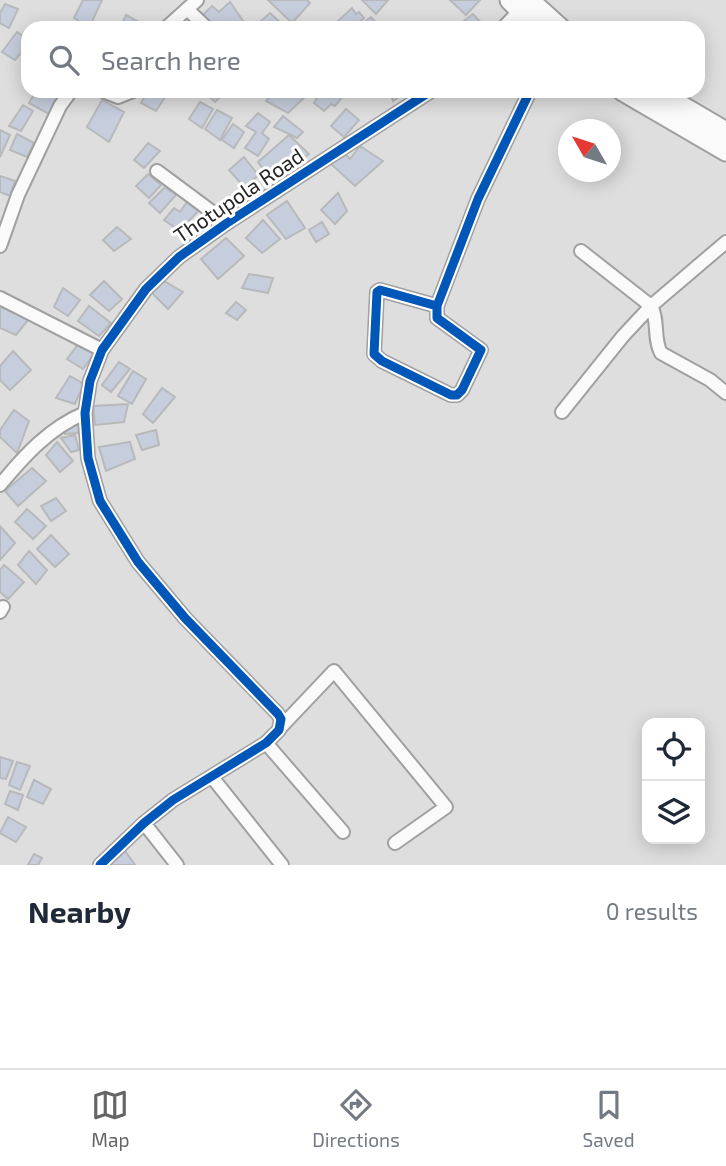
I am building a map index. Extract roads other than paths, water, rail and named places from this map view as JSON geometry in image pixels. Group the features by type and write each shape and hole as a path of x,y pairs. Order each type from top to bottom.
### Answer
{"highway":[{"path":"522,3 534,21"},
{"path":"522,3 549,21"},
{"path":"635,98 726,151"},
{"path":"668,98 726,132"}],"street":[{"path":"508,21 522,3"},
{"path":"174,21 192,4 203,21"},
{"path":"0,246 18,195 66,98"},
{"name":"Thotupola Road","path":"279,730 281,719 278,714 185,618 138,562 100,501 88,458 85,413 90,381 102,350 146,289 179,257 420,98"},
{"path":"437,306 380,290 377,292 374,354 382,361 451,395 457,395 481,350 437,318 437,306 478,199 527,98"},
{"path":"157,171 227,223"},
{"path":"562,412 623,335 651,306 726,242"},
{"path":"581,251 651,306 654,311 657,346 661,353 710,380 726,393"},
{"path":"0,298 102,350"},
{"path":"0,485 42,439 70,419 85,413"},
{"path":"100,865 173,800 266,743 334,671 446,807 395,843"},
{"path":"266,743 343,832"},
{"path":"212,777 282,865"},
{"path":"144,824 177,865"}]}
